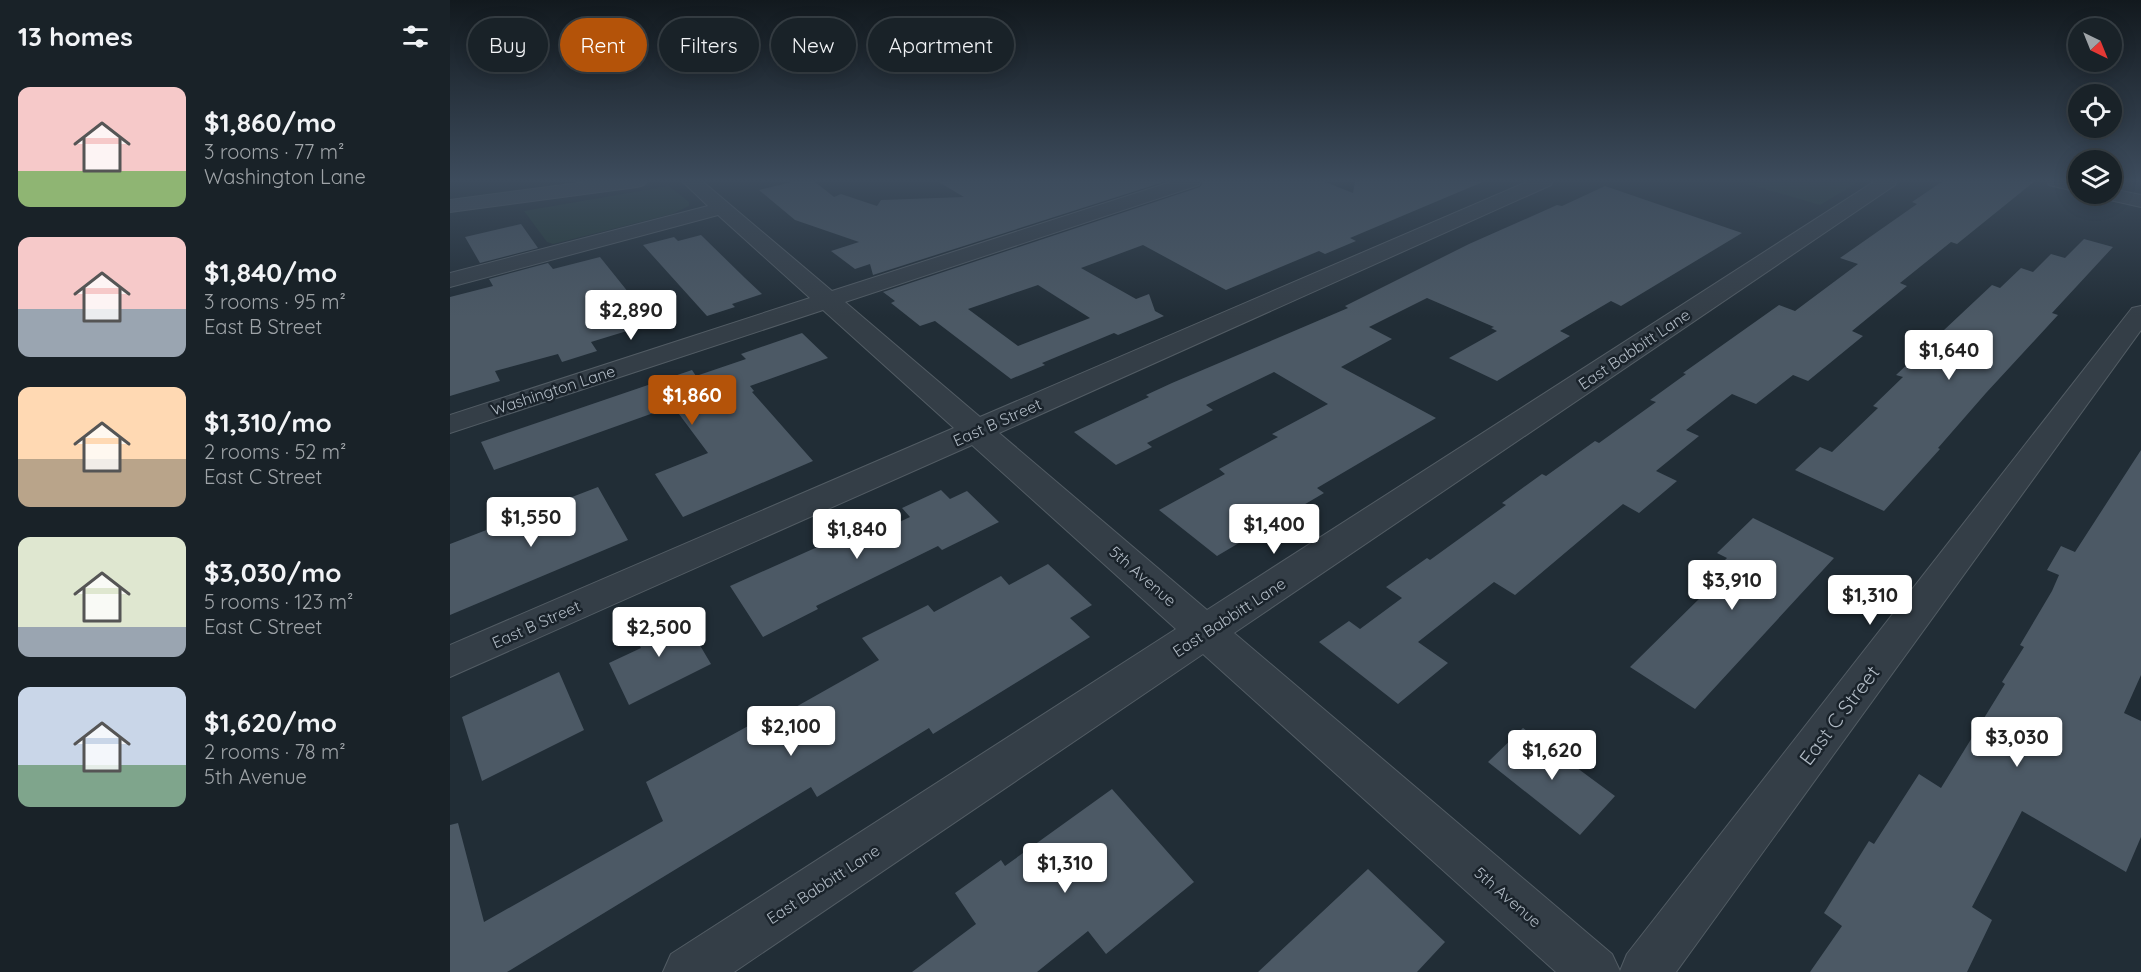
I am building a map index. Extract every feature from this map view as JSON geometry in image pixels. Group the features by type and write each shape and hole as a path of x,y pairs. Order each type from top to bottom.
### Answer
{"street":[{"path":"450,280 653,226"},
{"name":"5th Avenue","path":"744,226 1594,972"},
{"name":"Washington Lane","path":"450,424 1053,226"},
{"name":"East B Street","path":"450,662 1442,226"},
{"name":"East Babbitt Lane","path":"689,972 1819,226"},
{"name":"East C Street","path":"1645,972 2141,313"}],"green space":[{"path":"535,226 623,226 553,244 547,242"}],"building":[{"path":"511,226 523,226 538,248 480,263 465,237"},
{"path":"814,226 1025,226 873,275 870,264 855,269 831,251 859,242"},
{"path":"1081,226 1378,226 1350,238 1356,241 1325,254 1319,251 1226,290 1143,245 1081,268 1136,299 1149,294 1155,311 1164,316 1118,335 1114,333 1042,363 1045,365 1011,379 935,321 920,326 891,303 895,301 883,292","holes":["1038,285 1090,318 1018,346 968,309"]},
{"path":"1509,226 1723,226 1742,233 1621,306 1611,301 1560,331 1570,336 1497,381 1449,358 1497,331 1491,328 1494,327 1427,298 1369,327 1392,339 1341,367 1436,418 1317,488 1324,493 1217,556 1159,510 1225,474 1219,469 1278,437 1272,434 1328,404 1274,372 1206,405 1213,410 1147,443 1152,447 1116,465 1074,432 1149,397 1146,395 1172,383 1348,308 1345,306"},
{"path":"1885,226 1979,226 1957,244 1951,242 1900,283 1907,286 1852,331 1863,336 1808,381 1793,375 1756,404 1732,394 1686,430 1699,436 1656,471 1677,481 1639,513 1623,504 1515,595 1494,582 1418,642 1448,663 1398,704 1319,642 1349,621 1360,629 1402,598 1386,587 1427,558 1430,560 1506,505 1502,503 1542,474 1546,476 1595,441 1599,443 1656,402 1650,400 1686,374 1683,373 1779,305 1795,311 1858,264 1840,258"},
{"path":"701,235 762,294 732,304 735,307 707,316 643,245 674,237 678,241"},
{"path":"2084,239 2113,247 2052,313 2058,315 1986,393 1938,448 1940,449 1884,511 1795,470 1820,447 1832,452 1878,408 1873,406 1903,377 1896,375 1992,285 2000,288 2021,268 2033,272 2051,254 2065,258"},
{"path":"600,257 653,323 591,342 597,351 562,362 558,354 495,371 500,381 450,396 450,297 493,286 489,279 548,263 553,269"},
{"path":"802,333 828,358 750,386 754,391 752,392 813,461 683,517 655,474 708,453 673,406 494,470 481,442 692,370 696,376 746,359 741,354"},
{"path":"2141,450 2141,675 2124,713 2141,721 2141,837 2126,872 2022,811 1972,907 1992,920 1967,972 1810,972 1842,926 1824,913 1869,841 1874,844 1919,774 1941,788 2005,684 2002,682 2024,647 2020,645 2052,591 2059,575 2047,570 2061,546 2075,552"},
{"path":"598,487 628,540 450,615 450,544"},
{"path":"941,490 950,499 967,491 999,522 942,550 938,546 816,606 818,609 763,637 730,586 851,532 859,541 910,517 902,508"},
{"path":"1753,518 1834,558 1695,709 1630,667 1703,595 1695,590 1727,558 1717,553"},
{"path":"1048,564 1092,605 1070,618 1090,637 933,734 929,728 817,797 811,787 507,972 450,972 450,825 458,823 484,922 663,821 646,782 750,725 753,731 879,660 862,638 928,605 934,612 1001,576 1009,585"},
{"path":"679,610 711,664 629,705 609,663 641,648 632,632"},
{"path":"559,672 584,730 482,781 462,717"},
{"path":"1523,728 1615,796 1580,835 1488,762"},
{"path":"1112,789 1194,882 1106,954 1088,931 1037,972 912,972 976,924 955,893 1001,860 1005,866"},
{"path":"1368,869 1445,942 1417,972 1258,972"}]}
